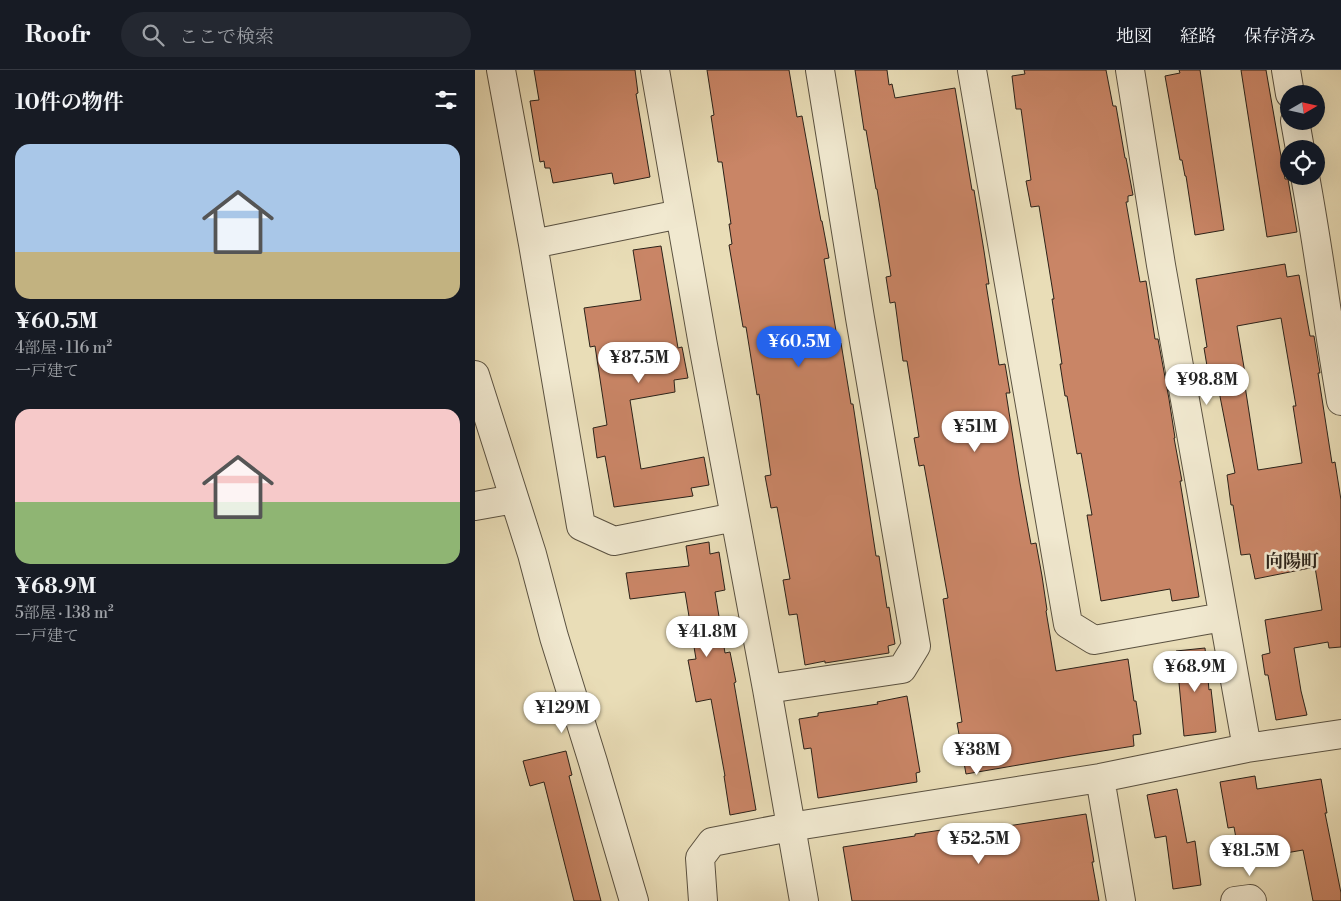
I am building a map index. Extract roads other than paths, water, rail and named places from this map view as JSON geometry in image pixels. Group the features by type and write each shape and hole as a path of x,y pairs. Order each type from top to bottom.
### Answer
{"street":[{"path":"501,70 581,526 614,541 735,517"},
{"path":"655,70 804,901"},
{"path":"767,689 903,669 916,646 820,70"},
{"path":"972,70 1068,624 1093,640 1223,617"},
{"path":"1130,70 1163,274 1247,748"},
{"path":"1286,70 1288,85"},
{"path":"1307,185 1317,239 1341,401"},
{"path":"533,244 680,214"},
{"path":"475,374 514,500 533,554 555,637 634,901"},
{"path":"475,506 514,500"},
{"path":"703,901 700,858 712,842 791,827 1100,778 1247,748 1341,734"},
{"path":"1100,778 1121,901"},
{"path":"1235,901 1249,899 1252,901"}],"district":[{"name":"向陽町","path":"1292,561"}]}
